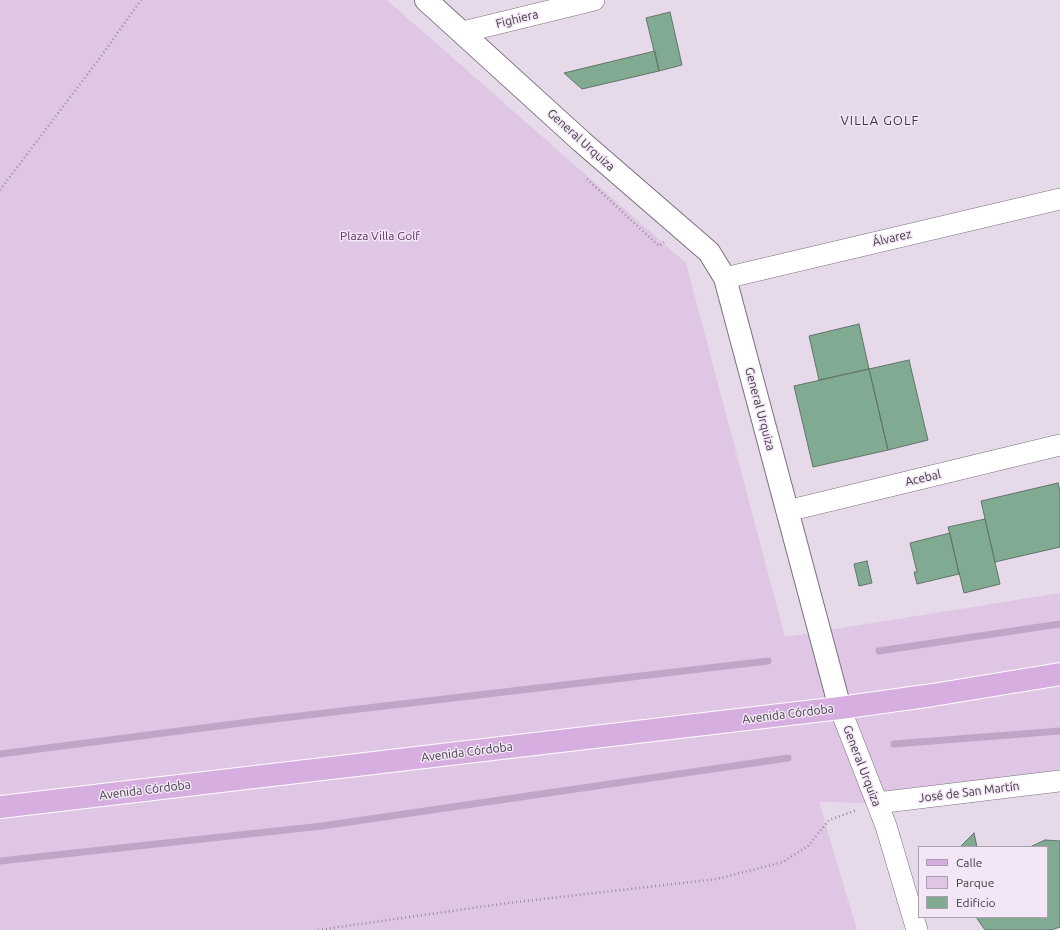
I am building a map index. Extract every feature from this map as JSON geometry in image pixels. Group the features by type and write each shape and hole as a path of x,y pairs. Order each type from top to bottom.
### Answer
{"main road":[{"name":"Avenida Córdoba","path":"0,807 840,708 933,695 1060,674"},
{"name":"Avenida Córdoba","path":"933,695 1060,687"}],"street":[{"name":"General Urquiza","path":"426,0 463,32 582,142 709,252 725,278 840,708 886,826 918,930"},
{"name":"Fighiera","path":"463,32 594,0"},
{"name":"Álvarez","path":"725,278 1060,198"},
{"name":"Acebal","path":"787,511 1060,446"},
{"name":"José de San Martín","path":"877,803 1060,781"}],"path":[{"path":"0,190 102,55 141,0"},
{"path":"318,930 508,903 717,879 783,862 808,846 829,820 877,803"}],"green space":[{"name":"Plaza Villa Golf","path":"0,0 387,0 686,263 785,637 1060,593 1060,781 877,803 819,802 857,930 0,930"}],"building":[{"path":"670,12 682,65 659,71 646,18"},
{"path":"655,51 659,71 582,89 564,73"},
{"path":"859,324 869,369 819,380 809,336"},
{"path":"909,360 928,440 888,450 869,369"},
{"path":"869,369 888,450 813,467 794,386"},
{"path":"1058,483 1060,491 1060,547 995,562 981,501"},
{"path":"985,519 1000,584 964,593 948,527"},
{"path":"950,533 959,574 917,584 914,572 917,572 910,543"},
{"path":"867,561 872,583 859,586 854,564"},
{"path":"974,833 977,846 961,846"},
{"path":"1045,840 1060,841 1060,927 1051,930 985,930 977,918 1048,918 1048,846 1032,846"}],"waterway":[{"path":"879,651 1060,624"},
{"path":"0,754 257,721 768,661"},
{"path":"894,744 1060,731"},
{"path":"0,861 322,826 788,758"}],"district":[{"name":"VILLA GOLF","path":"880,121"}]}
